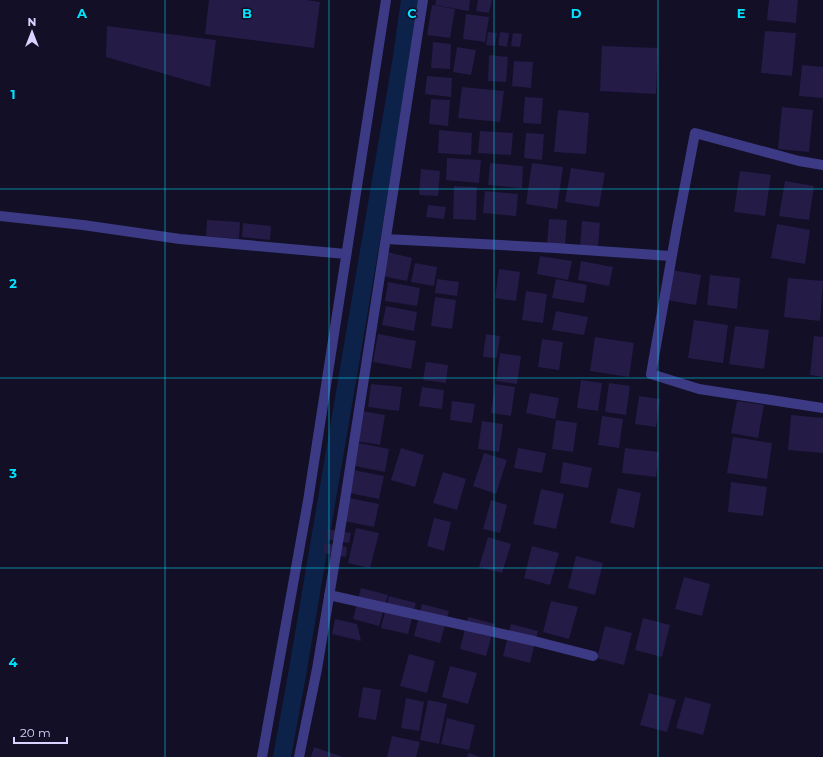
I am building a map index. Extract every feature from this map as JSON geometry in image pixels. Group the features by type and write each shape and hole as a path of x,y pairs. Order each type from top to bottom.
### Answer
{"street":[{"path":"262,757 308,501 386,0"},
{"path":"299,757 317,668 329,595 423,0"},
{"path":"823,165 799,161 695,132 651,374 699,389 823,408"},
{"path":"0,216 82,225 180,239 346,254"},
{"path":"386,239 672,256"},
{"path":"329,595 534,641 593,656"}],"building":[{"path":"209,0 306,0 320,2 314,48 205,34"},
{"path":"436,0 470,0 469,11 435,5"},
{"path":"478,0 492,0 489,13 476,11"},
{"path":"769,0 798,0 796,23 767,20"},
{"path":"432,5 455,9 450,38 427,35"},
{"path":"466,14 489,17 485,42 463,39"},
{"path":"107,26 216,40 210,87 106,57"},
{"path":"765,31 796,33 792,76 761,73"},
{"path":"488,32 497,33 495,46 486,45"},
{"path":"500,32 509,33 507,47 498,45"},
{"path":"513,33 522,34 520,47 511,46"},
{"path":"433,42 451,44 450,69 431,68"},
{"path":"602,46 658,48 656,94 600,91"},
{"path":"457,47 476,50 471,75 453,72"},
{"path":"489,55 508,57 506,82 488,81"},
{"path":"514,61 533,62 531,88 512,86"},
{"path":"802,65 823,67 823,98 799,96"},
{"path":"427,76 452,78 451,97 425,94"},
{"path":"462,87 504,91 500,122 458,118"},
{"path":"525,97 543,98 541,124 523,123"},
{"path":"431,99 450,100 448,126 429,124"},
{"path":"782,107 813,110 809,152 778,149"},
{"path":"558,110 589,113 586,154 554,152"},
{"path":"439,130 472,133 471,155 438,153"},
{"path":"480,131 513,133 511,155 478,153"},
{"path":"526,133 544,134 542,160 524,158"},
{"path":"447,158 481,160 479,183 446,180"},
{"path":"490,163 523,166 522,188 488,185"},
{"path":"532,163 563,167 557,209 526,204"},
{"path":"571,168 605,173 599,207 565,202"},
{"path":"421,169 440,171 438,196 419,195"},
{"path":"740,171 771,175 765,216 734,212"},
{"path":"785,181 814,186 809,220 779,216"},
{"path":"454,186 477,187 476,220 453,219"},
{"path":"485,191 518,194 516,216 483,213"},
{"path":"428,205 446,207 444,219 426,217"},
{"path":"549,219 567,220 565,246 547,244"},
{"path":"207,220 240,222 239,239 206,236"},
{"path":"582,221 600,223 598,248 580,247"},
{"path":"243,223 271,226 270,240 242,237"},
{"path":"777,224 810,230 805,264 771,258"},
{"path":"387,252 412,258 407,281 382,276"},
{"path":"540,256 572,261 568,280 537,274"},
{"path":"581,261 613,267 609,286 578,280"},
{"path":"415,263 437,267 434,286 411,282"},
{"path":"499,269 520,272 516,301 495,298"},
{"path":"672,270 701,275 696,305 667,300"},
{"path":"710,275 740,278 737,309 707,305"},
{"path":"788,278 823,281 820,321 784,317"},
{"path":"437,279 459,282 457,296 435,293"},
{"path":"556,279 587,285 584,303 552,298"},
{"path":"388,282 420,288 417,306 385,301"},
{"path":"526,291 547,294 543,323 522,320"},
{"path":"435,297 456,300 452,329 431,326"},
{"path":"386,306 417,312 414,331 382,325"},
{"path":"556,311 588,317 584,335 552,330"},
{"path":"694,320 728,325 723,363 688,358"},
{"path":"735,326 769,330 764,369 729,364"},
{"path":"378,334 416,341 411,369 373,362"},
{"path":"486,334 500,336 497,358 483,357"},
{"path":"814,336 823,337 823,377 810,375"},
{"path":"595,337 634,343 629,377 590,371"},
{"path":"542,339 563,342 559,370 538,367"},
{"path":"500,353 521,356 517,384 496,381"},
{"path":"426,362 448,365 446,383 423,380"},
{"path":"581,380 602,383 598,411 577,408"},
{"path":"609,383 630,386 626,415 605,412"},
{"path":"371,384 402,387 399,411 368,407"},
{"path":"495,384 515,387 511,416 491,413"},
{"path":"422,387 444,390 442,409 419,406"},
{"path":"530,393 559,398 555,419 526,413"},
{"path":"639,396 660,399 656,427 635,424"},
{"path":"452,401 475,404 472,423 450,420"},
{"path":"737,401 764,405 758,438 731,433"},
{"path":"362,411 385,415 380,445 356,441"},
{"path":"791,415 823,418 823,453 788,450"},
{"path":"602,416 623,419 619,448 598,445"},
{"path":"556,420 577,423 573,452 552,449"},
{"path":"482,421 503,424 499,452 478,449"},
{"path":"733,437 772,443 767,479 727,473"},
{"path":"359,443 389,449 385,472 355,466"},
{"path":"401,448 424,455 415,487 391,480"},
{"path":"518,448 546,453 542,473 514,468"},
{"path":"625,448 659,452 656,477 622,473"},
{"path":"484,453 507,460 496,494 473,486"},
{"path":"563,462 592,468 588,488 560,483"},
{"path":"353,470 384,476 379,499 349,493"},
{"path":"443,472 466,479 457,510 433,503"},
{"path":"731,482 767,487 763,516 728,512"},
{"path":"618,488 641,493 634,528 610,523"},
{"path":"541,489 564,494 556,529 533,524"},
{"path":"349,498 379,504 374,527 344,521"},
{"path":"491,500 507,505 500,533 483,529"},
{"path":"434,518 451,522 444,551 427,546"},
{"path":"356,528 379,533 370,568 348,563"},
{"path":"327,529 351,533 349,543 326,539"},
{"path":"488,537 511,544 502,573 479,567"},
{"path":"324,543 347,547 346,557 323,553"},
{"path":"532,546 559,553 550,585 524,578"},
{"path":"576,556 603,563 595,595 568,588"},
{"path":"684,577 710,584 702,616 675,609"},
{"path":"361,588 388,595 379,626 353,619"},
{"path":"389,596 416,603 408,634 381,628"},
{"path":"551,601 578,607 569,639 543,632"},
{"path":"422,604 449,611 440,643 414,636"},
{"path":"468,617 495,624 486,656 460,649"},
{"path":"643,618 670,625 662,657 635,650"},
{"path":"335,619 357,624 361,641 332,634"},
{"path":"511,624 538,631 530,663 503,656"},
{"path":"605,626 632,633 624,665 597,658"},
{"path":"409,654 435,661 427,693 400,686"},
{"path":"450,666 477,673 468,704 442,697"},
{"path":"363,687 381,690 376,720 358,717"},
{"path":"649,693 676,700 667,732 640,725"},
{"path":"685,697 711,704 703,735 676,728"},
{"path":"406,698 424,702 419,731 401,728"},
{"path":"428,700 447,704 439,744 420,740"},
{"path":"447,718 475,725 469,750 441,744"},
{"path":"392,736 420,742 416,757 387,757"},
{"path":"314,747 343,757 311,757"},
{"path":"469,753 480,757 467,757"}],"waterway":[{"path":"282,757 402,57 410,0"}]}
